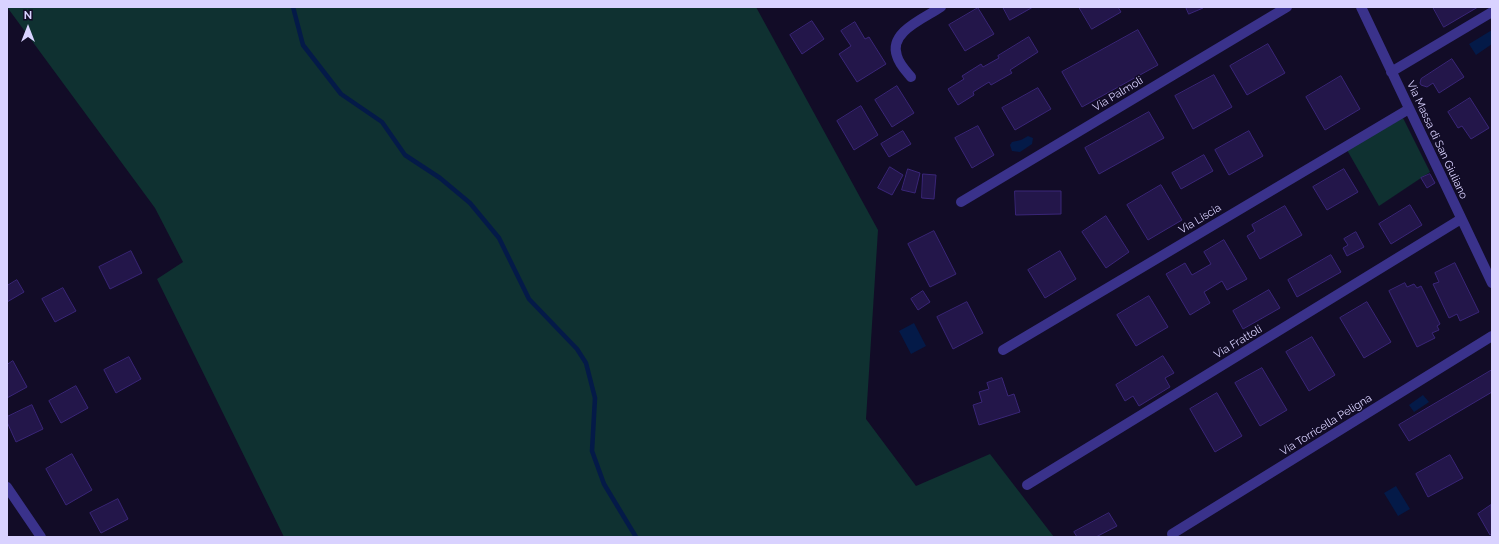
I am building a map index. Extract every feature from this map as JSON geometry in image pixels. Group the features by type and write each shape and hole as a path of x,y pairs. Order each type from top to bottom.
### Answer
{"street":[{"path":"911,77 897,57 897,39 903,31 941,7"},
{"name":"Via Palmoli","path":"961,202 1287,7"},
{"name":"Via Massa di San Giuliano","path":"1361,7 1492,283"},
{"path":"1391,72 1492,12"},
{"name":"Via Liscia","path":"1003,350 1409,109"},
{"name":"Via Frattoli","path":"1027,485 1461,219"},
{"name":"Via Torricella Peligna","path":"1172,534 1492,336"},
{"path":"7,487 41,537"}],"green space":[{"path":"7,7 756,7 878,230 866,419 916,486 990,454 1054,537 284,537 157,279 183,262 155,208"},
{"path":"1403,118 1430,172 1379,206 1347,150"}],"water":[{"path":"1492,30 1492,44 1476,55 1469,44"},
{"path":"1028,136 1033,138 1032,144 1020,152 1012,151 1010,145 1012,142 1021,140"},
{"path":"914,323 926,346 911,354 899,331"},
{"path":"1423,395 1429,402 1414,412 1409,405"},
{"path":"1396,486 1410,509 1398,516 1384,493"}],"building":[{"path":"1003,7 1033,7 1010,20"},
{"path":"1079,7 1118,7 1121,12 1092,29"},
{"path":"1186,7 1203,7 1203,8 1189,14"},
{"path":"1433,7 1478,7 1444,27"},
{"path":"978,8 994,34 965,51 949,25"},
{"path":"812,21 824,39 802,54 790,35"},
{"path":"855,22 865,39 869,37 886,64 857,82 839,54 851,46 841,31"},
{"path":"1138,30 1158,65 1082,107 1062,72"},
{"path":"1029,37 1038,52 1010,70 1012,73 991,85 989,82 973,92 974,95 958,105 948,89 964,79 962,76 981,64 983,67 999,58 998,56"},
{"path":"1268,44 1285,73 1247,95 1230,66"},
{"path":"1452,59 1464,77 1439,93 1433,83 1427,87 1421,85 1421,79"},
{"path":"1214,75 1232,107 1193,129 1175,96"},
{"path":"1341,76 1360,109 1325,130 1306,97"},
{"path":"897,86 914,113 892,127 875,100"},
{"path":"1038,88 1051,109 1015,130 1002,108"},
{"path":"1470,98 1489,128 1471,139 1462,126 1458,128 1448,112"},
{"path":"861,106 878,135 854,150 837,121"},
{"path":"1149,112 1164,138 1099,174 1085,148"},
{"path":"978,126 994,155 972,168 955,138"},
{"path":"903,131 911,144 889,157 881,144"},
{"path":"1249,131 1263,156 1229,175 1215,150"},
{"path":"1204,155 1213,171 1181,189 1172,173"},
{"path":"890,167 903,175 892,195 878,188"},
{"path":"908,169 920,173 915,193 902,190"},
{"path":"1344,169 1358,192 1327,210 1313,187"},
{"path":"923,174 936,175 934,199 922,198"},
{"path":"1430,174 1435,183 1427,188 1421,178"},
{"path":"1161,185 1182,220 1148,240 1127,205"},
{"path":"1015,191 1061,191 1061,214 1016,215"},
{"path":"1410,205 1422,225 1391,244 1379,224"},
{"path":"1285,206 1302,235 1260,259 1247,236 1255,231 1252,225"},
{"path":"1106,216 1129,252 1106,268 1082,232"},
{"path":"934,231 956,274 930,287 908,244"},
{"path":"1356,232 1364,247 1347,256 1343,248 1348,245 1344,239"},
{"path":"1224,240 1247,279 1227,290 1222,281 1204,292 1210,303 1190,315 1166,274 1185,263 1192,275 1211,264 1204,252"},
{"path":"131,251 142,273 110,289 99,267"},
{"path":"1060,251 1076,279 1045,298 1028,270"},
{"path":"1331,255 1341,272 1297,297 1288,280"},
{"path":"1455,263 1479,312 1460,321 1457,314 1449,318 1433,284 1439,282 1435,273"},
{"path":"17,280 24,292 7,302 7,286"},
{"path":"1405,283 1407,287 1414,284 1417,288 1421,286 1440,324 1437,326 1439,330 1432,333 1435,338 1417,347 1389,291"},
{"path":"63,288 76,311 55,322 42,299"},
{"path":"1269,290 1280,308 1243,329 1233,311"},
{"path":"923,291 930,302 918,310 911,299"},
{"path":"1149,296 1168,327 1136,346 1117,315"},
{"path":"967,302 983,333 953,349 937,317"},
{"path":"1367,302 1391,342 1364,358 1340,318"},
{"path":"1312,337 1335,375 1309,391 1286,352"},
{"path":"1163,356 1174,373 1165,378 1170,387 1139,406 1133,396 1125,401 1116,385"},
{"path":"129,357 141,379 116,393 104,370"},
{"path":"13,361 27,387 7,398 7,365"},
{"path":"1262,368 1287,410 1260,426 1235,383"},
{"path":"1492,370 1492,392 1409,441 1399,425"},
{"path":"1002,378 1008,396 1014,394 1020,412 979,425 973,405 982,402 979,392 989,389 987,383"},
{"path":"76,386 88,408 61,423 49,401"},
{"path":"1217,393 1242,436 1215,452 1190,409"},
{"path":"32,405 43,429 16,442 7,422 7,417"},
{"path":"72,454 92,490 66,505 46,469"},
{"path":"1450,455 1463,478 1428,497 1416,474"},
{"path":"118,499 128,519 101,533 90,513"},
{"path":"1491,505 1492,534 1490,535 1478,514"},
{"path":"1109,513 1117,526 1096,537 1077,537 1074,532"}],"waterway":[{"path":"293,7 303,45 341,94 382,122 405,155 440,178 470,203 499,238 529,299 577,349 586,363 595,398 592,451 604,484 636,537"}]}
